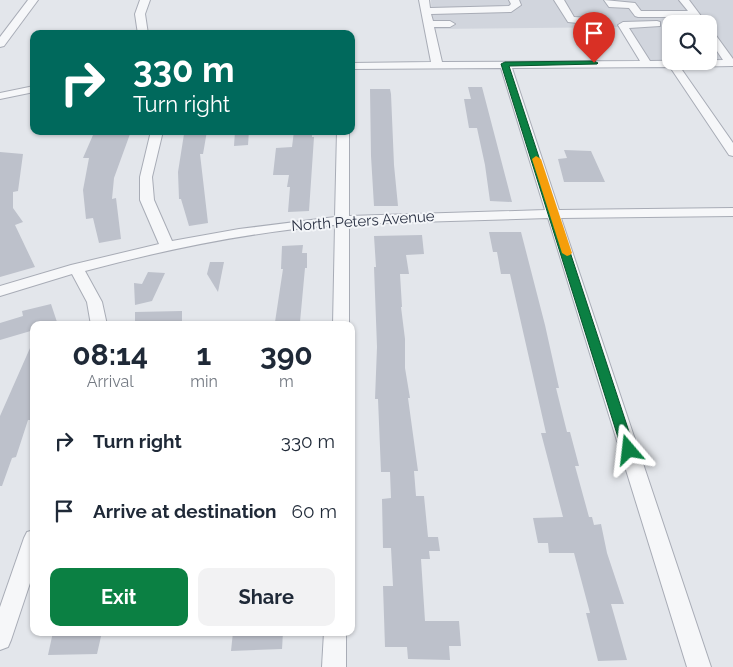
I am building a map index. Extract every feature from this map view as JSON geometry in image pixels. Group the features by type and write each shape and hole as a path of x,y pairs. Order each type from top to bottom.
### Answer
{"street":[{"path":"0,44 33,0"},
{"path":"142,30 140,14 146,0"},
{"path":"424,0 436,64"},
{"path":"559,0 571,20 588,21"},
{"path":"608,0 612,5 632,5 638,14 694,14"},
{"path":"684,0 694,14"},
{"path":"426,11 512,4"},
{"path":"429,24 450,24"},
{"path":"646,62 623,25 662,24"},
{"path":"717,43 733,43"},
{"path":"717,43 732,62"},
{"path":"355,66 662,62"},
{"path":"717,62 732,62"},
{"path":"505,64 699,667"},
{"path":"677,70 733,152"},
{"path":"0,96 30,90"},
{"path":"157,135 146,177 148,200 166,246"},
{"path":"340,321 344,135"},
{"name":"North Peters Avenue","path":"0,291 76,268 166,246 238,233 343,221 428,216 733,212"},
{"path":"76,268 92,296 99,321"},
{"path":"0,640 30,550"},
{"path":"334,667 335,636"}],"shaded area":[{"path":"431,0 733,0 733,61 717,61 717,15 662,15 662,61 648,61 626,27 432,29"}],"building":[{"path":"468,87 482,87 512,202 490,201 477,128 469,128 464,99 471,99"},
{"path":"370,89 390,89 398,206 374,206"},
{"path":"93,135 130,135 114,178 112,199 116,198 121,239 99,243 93,218 86,219 83,190 89,158 83,158"},
{"path":"184,135 206,135 203,154 200,154 208,223 189,226 181,199 179,199 178,172"},
{"path":"235,135 249,135 248,145 234,146"},
{"path":"294,135 312,135 314,137 309,211 288,212 290,187 287,187 289,175 273,175 276,148 292,147"},
{"path":"564,150 591,151 605,182 564,182 558,159 567,158"},
{"path":"0,152 23,154 18,191 13,192 13,208 23,222 15,225 35,267 0,277"},
{"path":"489,232 521,232 545,325 559,388 556,388 567,432 570,432 579,466 575,466 589,517 592,517 594,525 601,524 607,553 624,604 611,604 627,660 598,661 586,613 590,613 574,553 549,553 548,543 538,543 533,518 563,517 541,433 546,433 510,274 501,274 497,252 493,252"},
{"path":"422,235 424,254 406,255 409,274 400,274 401,307 405,339 405,368 418,471 414,471 416,496 424,496 428,537 438,537 440,551 429,551 430,559 421,559 425,621 459,621 461,646 449,646 450,660 408,659 407,647 385,647 383,586 393,586 391,548 383,548 382,499 391,498 390,472 381,472 378,399 375,399 377,347 374,236"},
{"path":"303,245 302,253 307,253 307,268 305,268 300,321 275,321 283,269 281,269 282,246"},
{"path":"210,262 224,262 218,292 207,274"},
{"path":"148,272 165,273 152,301 135,305 134,283 142,284"},
{"path":"51,304 57,321 30,321 30,331 0,340 0,323 23,316 22,311"},
{"path":"182,311 182,321 135,321 135,312"},
{"path":"30,348 30,420 28,420 16,457 12,458 2,486 0,486 0,416"},
{"path":"52,636 101,636 97,654 48,655"},
{"path":"233,636 283,636 282,649 231,651"}],"slow traffic":[{"path":"536,159 567,253"}],"route":[{"path":"594,63 505,64 550,198 629,450"}]}
